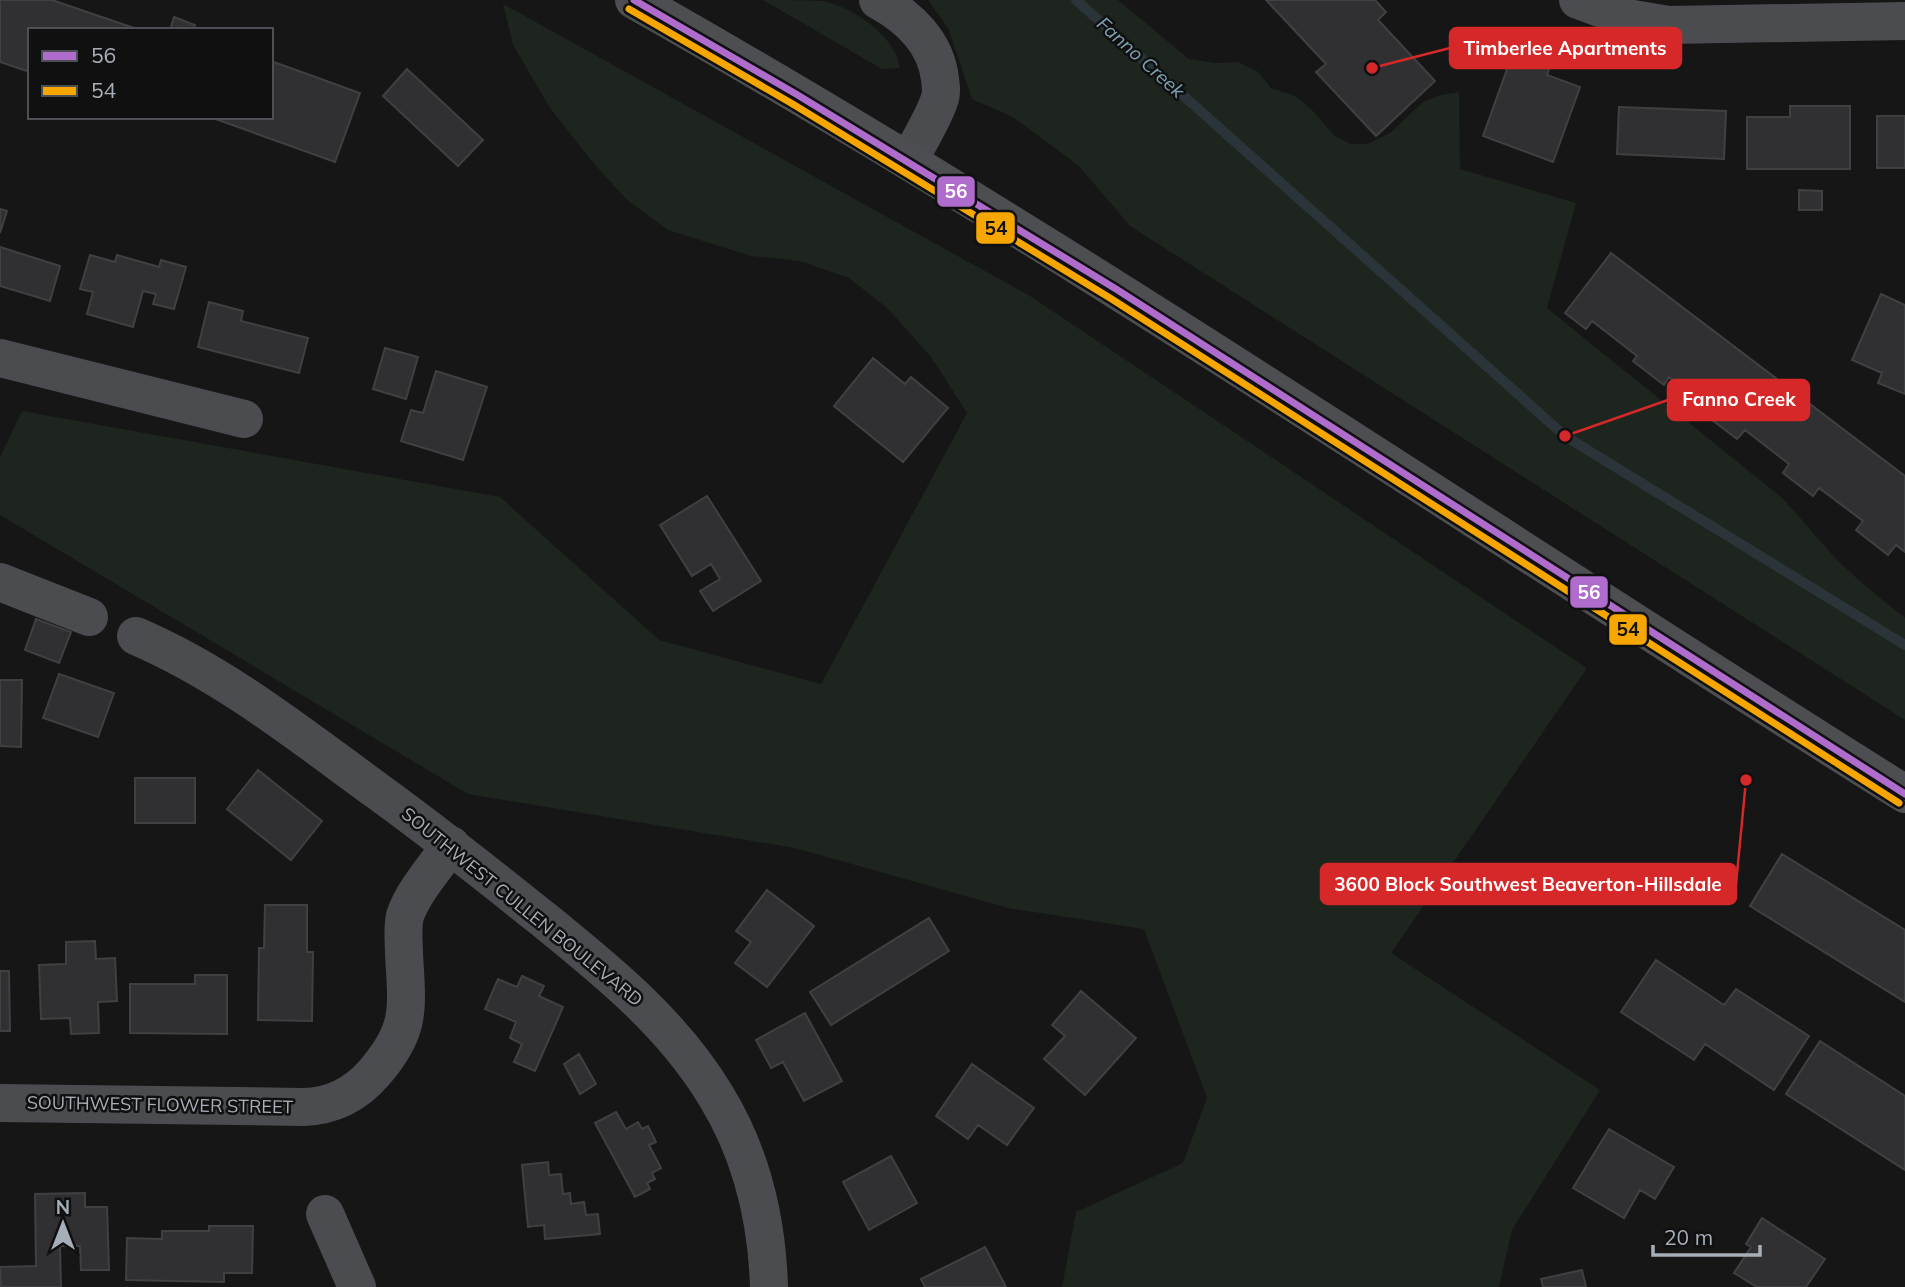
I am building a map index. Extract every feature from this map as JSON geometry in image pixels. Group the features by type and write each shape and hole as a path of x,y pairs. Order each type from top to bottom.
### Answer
{"main road":[{"path":"634,0 909,160 1299,405 1682,655 1905,793"}],"street":[{"path":"878,0 903,16 922,34 939,69 939,103 909,160"},
{"path":"1578,0 1627,18 1669,25 1905,21"},
{"path":"0,358 244,419"},
{"path":"0,582 89,617"},
{"name":"SOUTHWEST CULLEN BOULEVARD","path":"136,636 241,691 451,845 621,984 666,1028 692,1061 728,1116 749,1162 757,1193 768,1262 769,1287"},
{"name":"SOUTHWEST FLOWER STREET","path":"0,1103 320,1106 352,1093 368,1080 391,1052 401,1034 406,1006 404,919 409,904 451,845"},
{"path":"325,1214 357,1287"}],"shaded area":[{"path":"763,0 824,1 848,10 882,34 897,56 900,68 882,69"},
{"path":"928,0 1118,0 1189,59 1215,63 1238,62 1257,71 1271,88 1295,96 1311,109 1335,136 1351,144 1367,144 1390,133 1423,102 1440,95 1459,92 1460,169 1576,203 1547,308 1781,497 1838,560 1905,618 1905,720 1130,226 1079,166 1013,117 972,99 948,28"},
{"path":"503,4 1030,296 1587,668 1391,953 1600,1090 1512,1230 1499,1287 1062,1287 1076,1212 1183,1163 1207,1098 1144,929 1008,908 795,848 468,794 0,515 0,457 22,411 500,497 659,640 821,684 967,413 931,357 887,308 849,278 800,261 751,256 668,230 626,199 550,108 513,45"}],"building":[{"path":"0,0 52,0 134,28 28,28 28,71 0,62"},
{"path":"1266,0 1375,0 1386,12 1378,20 1435,81 1376,136 1316,72 1326,64"},
{"path":"174,17 195,25 194,28 171,28"},
{"path":"1531,57 1551,64 1547,75 1580,87 1553,162 1483,136 1510,61 1528,68"},
{"path":"273,62 360,93 335,162 216,119 273,119"},
{"path":"407,69 483,140 458,166 383,96"},
{"path":"1790,106 1850,106 1850,169 1747,169 1747,117 1790,117"},
{"path":"1619,107 1726,111 1724,159 1617,154"},
{"path":"1877,116 1905,116 1905,168 1877,168"},
{"path":"1799,190 1822,191 1822,210 1799,210"},
{"path":"0,209 7,211 0,233"},
{"path":"0,247 60,266 50,301 0,286"},
{"path":"1611,253 1905,476 1905,552 1896,545 1888,555 1856,530 1863,521 1819,488 1813,496 1783,473 1789,464 1745,430 1737,439 1707,416 1712,410 1669,377 1664,385 1633,361 1637,356 1592,321 1586,329 1565,313"},
{"path":"90,255 115,262 117,255 159,267 161,260 186,267 174,309 153,304 156,294 143,291 133,327 87,314 93,292 80,289"},
{"path":"1881,294 1905,305 1905,394 1878,383 1882,373 1852,360"},
{"path":"209,302 243,311 241,321 308,338 299,373 198,347"},
{"path":"385,348 418,357 406,399 373,389"},
{"path":"873,358 905,384 911,377 948,408 903,462 834,406"},
{"path":"436,371 487,387 463,460 401,441 411,410 423,413"},
{"path":"707,496 761,581 713,611 700,591 720,579 711,564 692,576 660,525"},
{"path":"36,619 71,632 59,663 25,650"},
{"path":"59,674 114,693 98,737 43,718"},
{"path":"0,680 22,680 21,747 0,746"},
{"path":"258,770 322,821 291,860 227,809"},
{"path":"135,778 195,778 195,823 135,823"},
{"path":"1782,854 1905,930 1905,1002 1750,906"},
{"path":"767,890 814,926 767,987 735,963 751,942 736,931"},
{"path":"265,905 307,905 307,952 313,952 312,1021 258,1020 259,948 264,948"},
{"path":"929,918 949,951 831,1025 810,992"},
{"path":"95,941 96,959 115,958 117,1001 98,1002 99,1033 71,1034 70,1018 41,1019 39,965 66,964 66,942"},
{"path":"1656,960 1724,1005 1736,989 1809,1036 1774,1090 1705,1044 1694,1060 1621,1012"},
{"path":"0,971 9,971 10,1031 0,1031"},
{"path":"195,975 227,975 227,1034 130,1033 130,984 195,984"},
{"path":"522,976 544,986 539,996 563,1007 535,1071 514,1062 522,1044 510,1038 516,1022 485,1009 498,979 517,987"},
{"path":"1081,991 1136,1038 1085,1095 1044,1059 1065,1036 1052,1025"},
{"path":"805,1013 842,1081 804,1101 783,1062 771,1068 756,1040"},
{"path":"1820,1041 1905,1096 1905,1170 1786,1094"},
{"path":"579,1054 596,1084 580,1094 564,1064"},
{"path":"972,1064 1034,1108 1007,1145 978,1125 968,1139 936,1116"},
{"path":"616,1112 626,1129 638,1122 642,1129 648,1126 656,1142 649,1145 661,1168 652,1173 655,1179 647,1183 650,1189 635,1197 595,1123"},
{"path":"1609,1129 1674,1167 1655,1199 1640,1190 1624,1218 1573,1188"},
{"path":"891,1156 917,1203 869,1230 843,1182"},
{"path":"548,1162 549,1175 561,1174 563,1194 570,1193 571,1204 584,1202 586,1215 598,1214 600,1234 545,1239 544,1225 528,1227 522,1165"},
{"path":"85,1193 85,1207 107,1207 109,1270 81,1270 80,1246 60,1246 61,1287 1,1287 0,1267 36,1266 35,1194"},
{"path":"1762,1218 1825,1259 1806,1287 1757,1287 1734,1273 1751,1247 1746,1244"},
{"path":"209,1226 253,1226 252,1273 224,1273 224,1282 126,1280 127,1238 162,1239 162,1231 209,1231"},
{"path":"985,1247 1006,1287 925,1287 921,1279"},
{"path":"1582,1270 1586,1287 1543,1287 1541,1279"}],"waterway":[{"name":"Fanno Creek","path":"1076,0 1565,436 1905,645"}],"transit line":[{"name":"56","path":"634,0 796,94 1116,289 1905,794"},
{"name":"54","path":"629,9 791,103 1110,298 1899,803"}],"place":[{"name":"Timberlee Apartments","path":"1372,68"},
{"name":"Fanno Creek","path":"1565,436"},
{"name":"3600 Block Southwest Beaverton-Hillsdale","path":"1746,780"}]}
